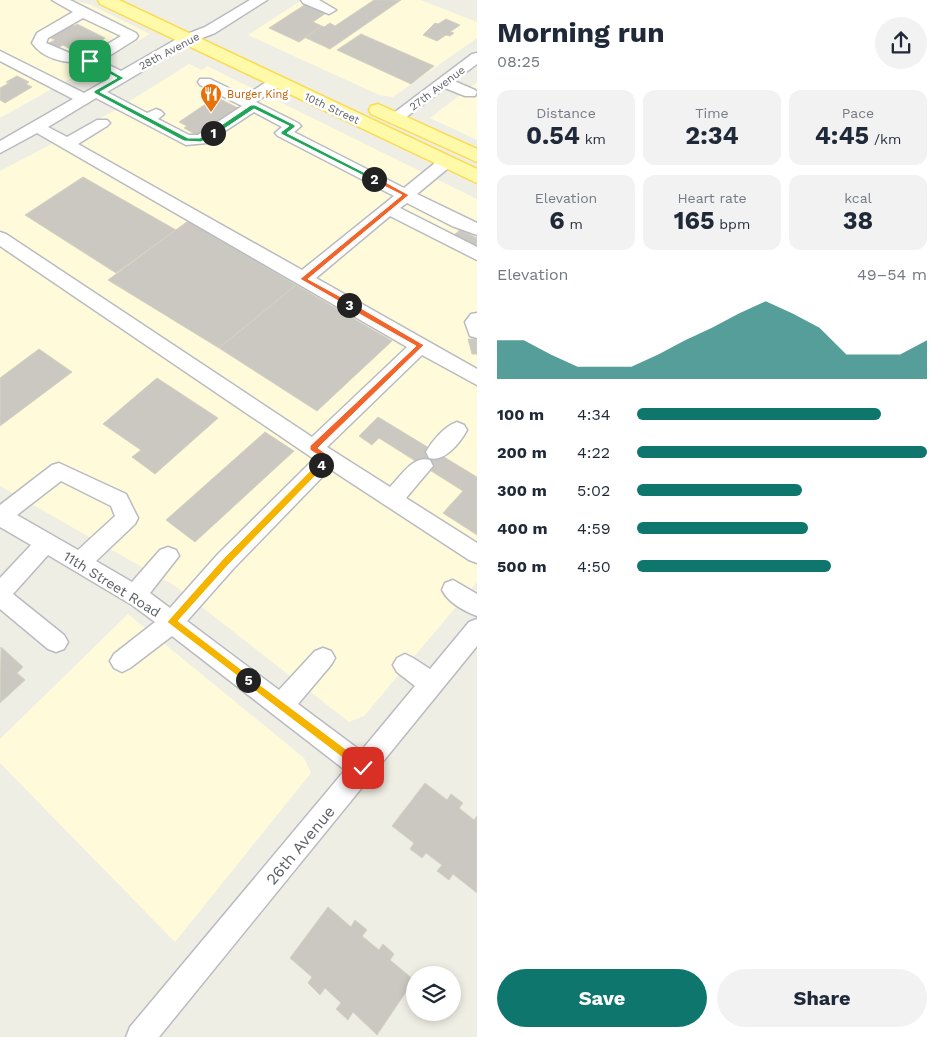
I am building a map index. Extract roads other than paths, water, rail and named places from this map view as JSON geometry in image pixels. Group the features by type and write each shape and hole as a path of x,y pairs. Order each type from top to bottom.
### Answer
{"main road":[{"name":"10th Street","path":"106,0 197,31 234,41 255,36"},
{"name":"10th Street","path":"197,31 277,82 477,177"},
{"name":"10th Street","path":"361,102 477,156"}],"street":[{"path":"59,0 131,36 90,61 122,78"},
{"name":"28th Avenue","path":"0,148 122,78 197,31 260,0"},
{"path":"308,0 329,10"},
{"path":"83,12 42,36 39,43 41,46 67,59 79,59 124,33"},
{"path":"0,55 90,96 152,116 186,140 201,140 277,82"},
{"name":"27th Avenue","path":"396,118 477,57"},
{"path":"205,82 293,126 283,133 477,230"},
{"path":"444,82 470,93"},
{"path":"403,92 421,100"},
{"path":"67,144 102,123"},
{"path":"37,127 477,378"},
{"path":"303,279 446,162"},
{"path":"389,209 477,254"},
{"path":"0,238 320,453 477,554"},
{"path":"477,319 474,322 477,331"},
{"path":"122,662 172,622 320,453 420,345"},
{"path":"392,499 457,430"},
{"path":"0,516 59,471 120,500 127,518 80,562"},
{"name":"11th Street Road","path":"0,516 135,595 363,768"},
{"path":"46,543 0,595 56,642"},
{"path":"135,595 168,556"},
{"path":"453,590 477,606"},
{"name":"26th Avenue","path":"140,1037 477,629"},
{"path":"281,705 323,658"},
{"path":"405,665 432,684"}],"tunnel":[{"path":"93,51 103,46"}],"place":[{"name":"Burger King","path":"211,113"}]}
